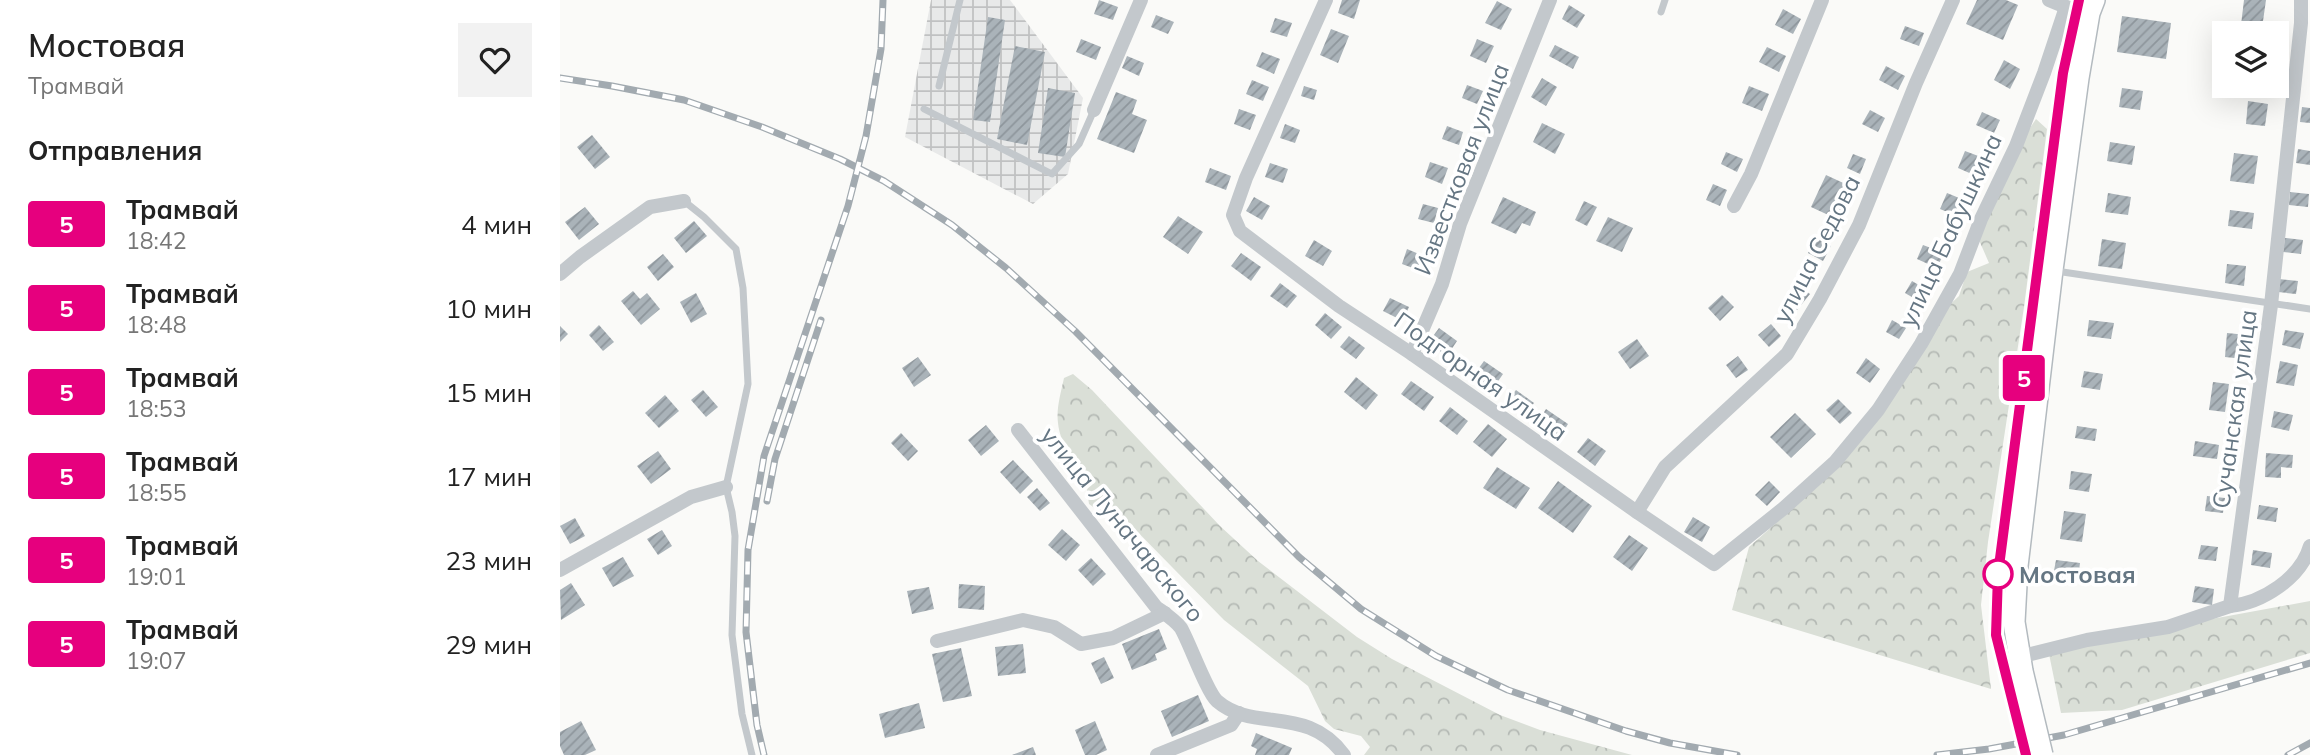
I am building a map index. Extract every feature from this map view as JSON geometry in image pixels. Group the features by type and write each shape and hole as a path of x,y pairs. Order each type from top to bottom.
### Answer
{"main road":[{"path":"2042,755 2020,664 2014,622 2017,566 2052,270 2092,7"}],"street":[{"path":"1094,110 1141,0"},
{"name":"Подгорная улица","path":"1326,0 1246,178 1233,215 1240,231 1339,306 1714,564"},
{"name":"Известковая улица","path":"1412,354 1442,284 1460,224 1550,0"},
{"path":"1734,206 1751,174 1822,0"},
{"name":"улица Седова","path":"1637,512 1665,467 1787,354 1794,343 1821,299 1859,225 1916,83 1953,0"},
{"path":"2049,0 2066,7 2092,7"},
{"name":"Сучанская улица","path":"2230,606 2306,25 2301,0"},
{"name":"улица Бабушкина","path":"1714,564 1784,508 1835,462 1878,410 1921,344 1960,274 1982,219 2017,146 2066,7"},
{"path":"560,274 650,207 684,201"},
{"name":"улица Луначарского","path":"1018,430 1156,607 1180,626 1216,701 1239,713"},
{"path":"560,570 691,497 726,487"},
{"path":"2020,664 2087,640 2168,627 2230,606 2241,605 2275,590 2295,573 2310,546"},
{"path":"937,641 1023,620 1054,627 1081,644 1113,638 1165,613"},
{"path":"1157,755 1231,726 1239,713 1306,725 1333,740 1344,755"}],"lane":[{"path":"939,86 960,0"},
{"path":"1661,12 1665,0"},
{"path":"924,109 1052,174 1079,144 1094,110"},
{"path":"684,201 736,249 744,288 748,384 726,487 735,536 732,635 742,715 752,755"},
{"path":"2052,270 2310,309"}],"shaded area":[{"path":"931,0 1010,0 1083,98 1068,174 1033,204 905,137"}],"green space":[{"path":"2036,119 2047,129 1981,605 1991,689 1732,610 1749,547 1837,469 1945,309 1959,296 1967,272 1989,263 1979,240 2020,143"},
{"path":"1073,374 1092,390 1220,526 1258,561 1357,637 1392,659 1500,715 1540,730 1632,755 1364,755 1370,747 1361,736 1334,729 1325,721 1308,686 1224,620 1120,514 1103,514 1089,504 1089,483 1066,447 1058,423 1058,406 1064,378"},
{"path":"2310,601 2310,653 2122,710 2061,713 2048,649"}],"building":[{"path":"1099,0 1118,7 1113,20 1094,14"},
{"path":"1342,0 1360,0 1354,19 1338,13"},
{"path":"1977,0 2006,0 2018,5 2003,40 1966,24"},
{"path":"2244,0 2266,0 2263,21 2241,21"},
{"path":"1497,1 1512,9 1501,30 1485,23"},
{"path":"1569,5 1585,15 1577,28 1562,19"},
{"path":"1783,9 1801,19 1793,34 1775,25"},
{"path":"1156,15 1174,22 1168,34 1151,27"},
{"path":"2122,16 2171,23 2166,59 2117,52"},
{"path":"988,17 1005,20 990,122 973,120"},
{"path":"1275,18 1292,23 1287,37 1270,32"},
{"path":"1905,26 1924,33 1919,46 1900,39"},
{"path":"1331,29 1349,36 1338,63 1320,55"},
{"path":"1081,39 1101,47 1096,60 1076,52"},
{"path":"1477,39 1494,46 1486,63 1470,56"},
{"path":"1555,45 1579,57 1573,69 1549,56"},
{"path":"1015,46 1045,52 1027,145 997,139"},
{"path":"1767,47 1786,56 1779,72 1759,62"},
{"path":"1262,52 1280,59 1274,74 1256,66"},
{"path":"1127,56 1144,63 1139,76 1122,68"},
{"path":"2004,60 2020,69 2010,89 1994,80"},
{"path":"1886,66 1905,76 1898,90 1879,80"},
{"path":"1542,78 1557,87 1546,106 1531,97"},
{"path":"1252,80 1269,87 1263,101 1246,94"},
{"path":"1467,85 1483,91 1477,104 1462,98"},
{"path":"1304,86 1317,90 1314,100 1301,96"},
{"path":"1749,86 1769,94 1762,111 1742,103"},
{"path":"1048,88 1075,93 1065,157 1038,153"},
{"path":"2122,88 2143,91 2140,110 2119,107"},
{"path":"1116,92 1137,100 1132,114 1147,120 1134,153 1097,139"},
{"path":"2248,101 2268,104 2265,126 2246,124"},
{"path":"2302,107 2310,108 2310,123 2300,122"},
{"path":"1239,109 1256,115 1250,130 1234,124"},
{"path":"1870,110 1885,118 1878,132 1862,124"},
{"path":"1982,112 2000,120 1994,133 1976,125"},
{"path":"1542,123 1565,134 1555,154 1533,142"},
{"path":"1285,124 1300,130 1295,143 1280,138"},
{"path":"1447,126 1463,132 1459,145 1442,139"},
{"path":"592,135 610,157 595,169 577,147"},
{"path":"2110,142 2135,146 2132,165 2107,161"},
{"path":"2298,149 2310,151 2310,165 2296,163"},
{"path":"1965,151 1981,157 1974,175 1958,168"},
{"path":"1726,152 1743,159 1737,172 1721,164"},
{"path":"2234,153 2258,156 2254,184 2230,181"},
{"path":"1853,154 1866,159 1860,174 1847,168"},
{"path":"1430,162 1448,168 1442,184 1425,177"},
{"path":"1270,163 1288,169 1283,183 1265,177"},
{"path":"1210,168 1231,176 1226,190 1205,182"},
{"path":"1826,175 1852,187 1837,219 1811,207"},
{"path":"1713,184 1727,190 1720,206 1706,200"},
{"path":"2290,192 2309,194 2308,207 2289,205"},
{"path":"1947,193 1964,200 1957,216 1940,209"},
{"path":"2108,193 2131,197 2128,215 2105,212"},
{"path":"1254,197 1270,206 1262,220 1246,211"},
{"path":"1503,197 1536,212 1530,226 1522,223 1516,234 1491,223"},
{"path":"1584,201 1597,207 1587,226 1575,220"},
{"path":"1423,204 1438,208 1434,223 1418,219"},
{"path":"585,207 599,224 579,240 565,222"},
{"path":"2230,210 2254,213 2252,229 2228,226"},
{"path":"1178,216 1203,232 1188,254 1163,237"},
{"path":"1608,217 1633,228 1622,252 1596,241"},
{"path":"694,221 707,236 686,253 674,238"},
{"path":"1817,238 1831,246 1823,261 1808,253"},
{"path":"2285,238 2303,240 2301,254 2283,252"},
{"path":"2102,239 2126,243 2122,269 2098,266"},
{"path":"1314,240 1332,251 1323,266 1305,256"},
{"path":"1923,245 1944,253 1937,268 1917,259"},
{"path":"1407,249 1426,257 1421,271 1402,264"},
{"path":"1241,253 1261,267 1251,281 1231,266"},
{"path":"663,254 674,267 658,281 647,267"},
{"path":"2227,264 2246,266 2244,286 2225,283"},
{"path":"2279,279 2298,281 2296,294 2278,292"},
{"path":"1912,281 1929,291 1922,303 1905,293"},
{"path":"1280,283 1297,296 1287,308 1270,296"},
{"path":"1797,285 1810,294 1797,310 1785,301"},
{"path":"633,291 640,299 647,293 660,309 641,325 621,301"},
{"path":"696,293 707,314 691,323 680,302"},
{"path":"1722,295 1734,307 1720,321 1708,308"},
{"path":"1390,298 1409,307 1403,321 1383,311"},
{"path":"1325,313 1342,327 1331,339 1315,325"},
{"path":"1892,320 1906,328 1899,339 1886,332"},
{"path":"2089,320 2114,323 2111,339 2087,336"},
{"path":"1771,324 1781,336 1769,347 1758,335"},
{"path":"599,325 614,342 603,351 589,335"},
{"path":"560,326 568,334 560,342"},
{"path":"1439,328 1457,341 1447,356 1428,343"},
{"path":"2285,330 2304,333 2300,349 2282,345"},
{"path":"2227,333 2247,335 2244,359 2225,357"},
{"path":"1349,336 1365,348 1356,359 1340,347"},
{"path":"1637,339 1649,356 1630,369 1618,352"},
{"path":"1738,356 1748,370 1736,378 1726,365"},
{"path":"918,357 931,375 914,387 902,368"},
{"path":"1866,358 1880,369 1870,383 1856,373"},
{"path":"1484,361 1503,374 1490,393 1471,379"},
{"path":"2280,361 2298,365 2294,386 2276,383"},
{"path":"2084,371 2103,374 2100,390 2081,387"},
{"path":"1356,377 1378,395 1366,410 1344,392"},
{"path":"1411,381 1434,397 1424,411 1401,394"},
{"path":"2213,382 2229,384 2225,412 2209,410"},
{"path":"703,390 718,407 706,417 691,400"},
{"path":"1516,390 1534,403 1524,416 1507,402"},
{"path":"665,395 679,411 659,428 645,413"},
{"path":"1838,399 1852,413 1840,424 1826,410"},
{"path":"1450,407 1468,421 1457,435 1439,421"},
{"path":"1546,409 1568,424 1558,440 1536,425"},
{"path":"2274,411 2293,415 2289,431 2271,427"},
{"path":"1795,413 1816,434 1791,458 1770,437"},
{"path":"1488,424 1507,439 1492,457 1473,442"},
{"path":"986,425 999,441 981,456 968,440"},
{"path":"2077,426 2097,429 2095,441 2075,438"},
{"path":"901,433 918,451 908,461 891,443"},
{"path":"1588,438 1606,451 1595,466 1577,452"},
{"path":"2195,441 2219,445 2217,459 2193,456"},
{"path":"658,451 671,469 651,484 637,466"},
{"path":"2266,453 2293,455 2292,468 2281,467 2281,478 2265,477"},
{"path":"1013,460 1033,481 1020,494 1000,472"},
{"path":"1497,467 1530,488 1516,509 1483,488"},
{"path":"2071,471 2092,474 2089,492 2069,489"},
{"path":"1558,481 1592,506 1573,533 1538,508"},
{"path":"1769,481 1780,492 1767,506 1755,495"},
{"path":"1037,488 1050,503 1040,511 1027,497"},
{"path":"2207,496 2225,498 2223,513 2205,511"},
{"path":"2259,505 2278,508 2276,522 2257,519"},
{"path":"2064,511 2086,514 2082,542 2060,539"},
{"path":"1693,517 1710,527 1702,542 1684,532"},
{"path":"575,518 585,536 570,544 560,526"},
{"path":"1062,529 1080,545 1066,561 1048,545"},
{"path":"662,530 672,546 658,555 647,539"},
{"path":"1629,535 1648,548 1632,571 1613,557"},
{"path":"2201,545 2218,547 2216,561 2198,559"},
{"path":"2253,550 2272,553 2270,568 2251,565"},
{"path":"623,557 634,576 613,587 602,568"},
{"path":"1091,558 1106,574 1093,586 1078,570"},
{"path":"2056,560 2080,563 2078,580 2053,576"},
{"path":"571,583 585,605 561,620 560,590"},
{"path":"959,584 985,586 984,610 958,608"},
{"path":"2195,586 2214,589 2212,605 2192,602"},
{"path":"929,587 934,609 912,614 907,591"},
{"path":"1159,629 1167,649 1155,654 1157,660 1132,670 1122,644"},
{"path":"1023,644 1026,673 998,676 995,647"},
{"path":"961,648 972,696 943,702 932,654"},
{"path":"1104,657 1114,678 1101,684 1091,663"},
{"path":"1198,695 1209,721 1172,737 1161,711"},
{"path":"919,703 925,728 885,738 879,714"},
{"path":"581,721 596,750 585,755 564,755 560,746 560,732"},
{"path":"1095,721 1107,750 1096,755 1085,755 1075,730"},
{"path":"1256,733 1292,748 1289,755 1255,755 1257,749 1251,746"},
{"path":"1033,747 1036,755 1012,755"}],"tram line":[{"path":"2026,755 1996,635 1998,574 2063,73 2079,0"},
{"name":"5","path":"2026,755 1998,651 1995,620 1998,574 2063,73 2079,0"}],"railway":[{"path":"764,755 757,725 746,632 748,550 764,456 848,206 866,136 881,49 883,0"},
{"path":"560,78 684,100 762,127 840,159 884,181 952,225 1006,268 1075,331 1299,557 1361,609 1436,656 1508,690 1626,731 1670,743 1737,755"},
{"path":"767,501 775,459 821,320"},
{"path":"1937,755 1989,749 2064,735 2310,663"},
{"path":"2288,755 2310,743"}],"place":[{"name":"Мостовая","path":"1998,574"}]}
